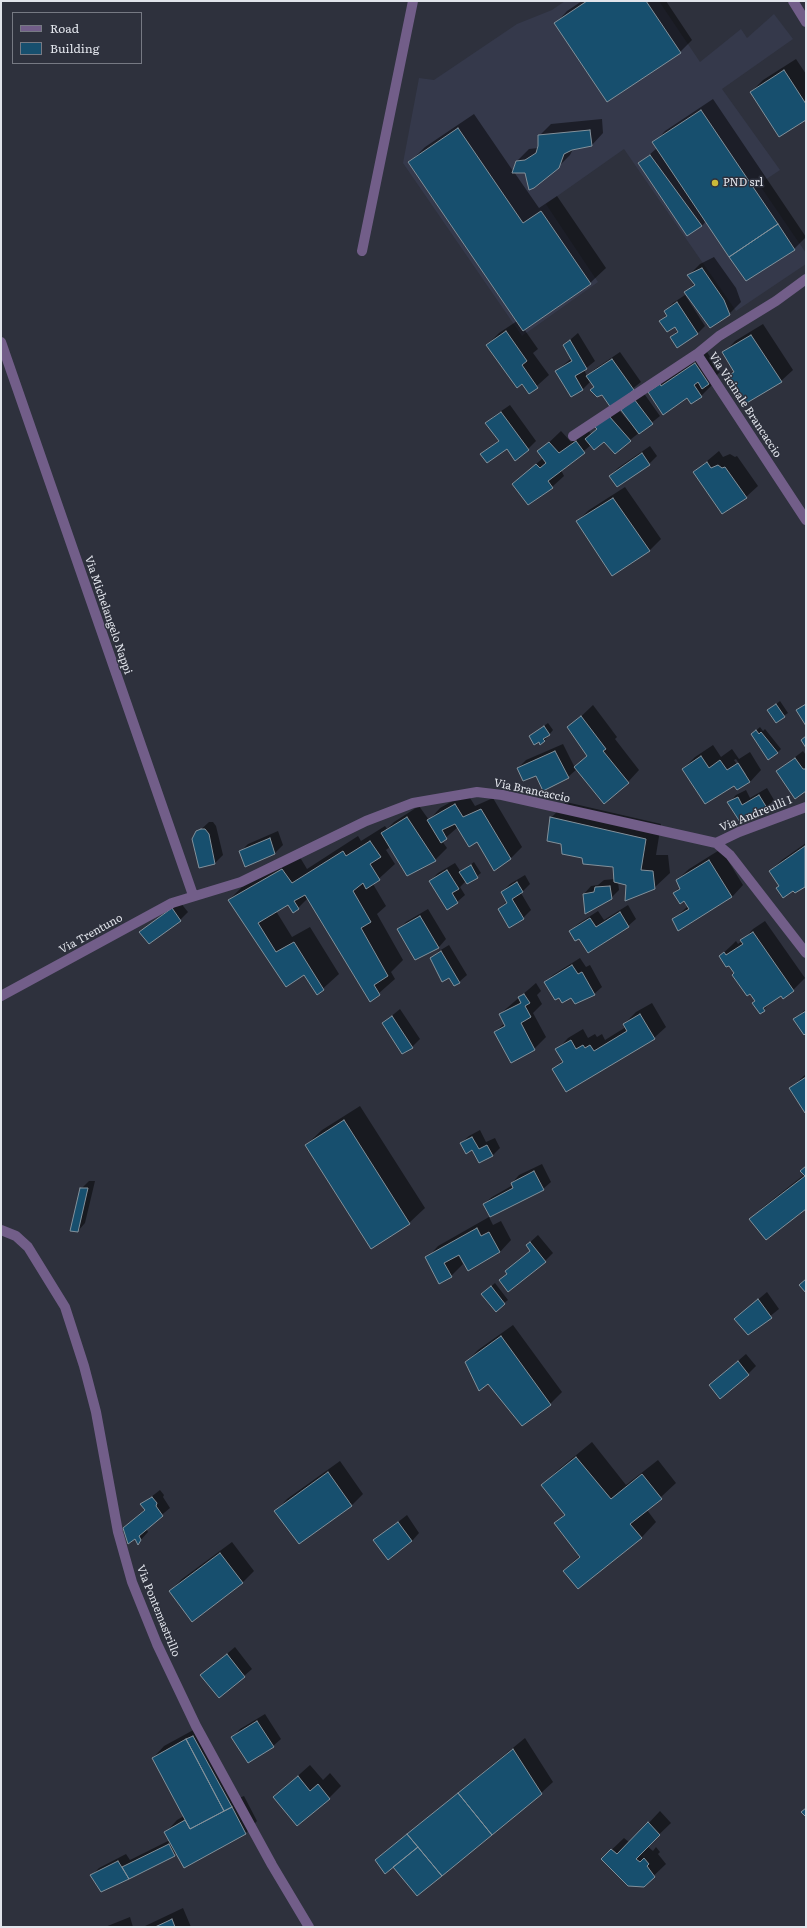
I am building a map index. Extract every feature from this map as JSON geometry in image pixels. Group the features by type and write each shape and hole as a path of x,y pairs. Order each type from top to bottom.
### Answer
{"street":[{"path":"362,251 413,1"},
{"path":"793,1 806,22"},
{"name":"Via Vicinale Brancaccio","path":"806,279 776,301 719,336 697,354 806,520"},
{"name":"Via Michelangelo Nappi","path":"1,342 193,895"},
{"path":"573,436 697,354"},
{"name":"Via Brancaccio","path":"193,895 241,882 366,821 413,803 477,792 502,795 716,843 730,855 806,953"},
{"name":"Via Andreulli I","path":"716,843 738,832 806,807"},
{"name":"Via Trentuno","path":"1,996 155,912 193,895"},
{"name":"Via Pontemastrillo","path":"1,1230 16,1236 28,1247 66,1307 96,1412 118,1532 132,1582 157,1644 196,1726 272,1865 309,1927"}],"shaded area":[{"path":"565,1 659,1 700,62 741,29 747,38 774,14 793,39 722,89 780,170 759,184 806,253 806,264 736,311 624,149 546,204 598,282 522,336 403,163 419,78 434,80 517,24 552,10"}],"building":[{"path":"587,1 646,1 681,53 607,102 554,23"},
{"path":"784,70 806,104 806,120 779,137 750,92"},
{"name":"PND srl","path":"701,110 778,224 729,257 652,142"},
{"path":"458,128 523,223 541,211 591,284 523,331 408,162"},
{"path":"590,130 592,146 572,150 564,154 559,168 534,188 529,190 525,173 512,173 516,161 525,160 536,153 538,146 538,135"},
{"path":"650,155 702,226 687,236 638,163"},
{"path":"778,224 795,250 746,281 729,257"},
{"path":"702,268 724,300 730,315 710,328 684,292 695,285 687,275"},
{"path":"677,302 698,334 677,348 670,337 678,332 675,327 667,332 659,321 667,316 664,311"},
{"path":"506,331 527,361 522,365 538,388 529,394 522,384 517,388 486,345"},
{"path":"751,335 782,382 745,404 727,376 734,372 722,352"},
{"path":"570,340 587,369 575,376 583,390 571,397 555,371 572,361 563,345"},
{"path":"612,359 634,390 611,408 602,395 597,397 590,390 594,387 586,376"},
{"path":"695,363 709,384 702,389 698,382 694,385 702,397 691,404 687,398 663,415 648,392 660,384 661,386"},
{"path":"634,399 653,424 639,434 621,410"},
{"path":"501,412 529,450 515,461 507,449 487,463 480,454 499,441 485,423"},
{"path":"609,416 631,441 615,454 604,442 594,450 585,439 597,429 593,425"},
{"path":"576,441 585,453 548,481 553,488 528,505 512,484 536,464 540,468 546,463 537,451 549,442 559,453"},
{"path":"642,453 650,465 617,487 609,476"},
{"path":"707,462 711,468 718,465 722,468 725,467 747,498 722,514 693,472"},
{"path":"613,498 650,551 612,576 576,521"},
{"path":"776,704 785,717 776,723 767,710"},
{"path":"806,704 806,726 796,710"},
{"path":"581,716 606,749 603,751 629,783 604,804 574,767 587,756 567,727"},
{"path":"544,726 550,735 543,739 545,741 540,745 539,742 534,745 529,736"},
{"path":"756,730 759,734 761,732 778,753 768,760 751,734"},
{"path":"806,736 806,748 801,740"},
{"path":"555,751 569,778 543,791 536,776 523,781 517,768"},
{"path":"701,756 709,768 720,760 727,770 738,763 750,782 737,790 734,786 705,804 682,769"},
{"path":"795,758 803,769 806,769 806,791 795,799 776,771"},
{"path":"759,795 767,808 740,822 727,802 738,797 742,805"},
{"path":"455,804 463,817 481,809 511,859 494,871 477,842 469,847 455,824 442,830 447,839 441,843 427,820"},
{"path":"407,817 436,861 407,876 381,833"},
{"path":"550,817 646,839 641,870 653,871 655,889 625,901 626,885 614,882 613,867 583,864 582,858 562,854 561,844 547,841"},
{"path":"205,829 209,834 215,864 199,868 192,839 196,831"},
{"path":"270,838 275,854 245,867 239,851"},
{"path":"370,841 381,857 370,864 380,880 366,889 363,883 353,891 371,922 361,928 388,976 374,985 380,995 370,1002 305,895 294,901 299,909 293,913 288,905 258,923 276,952 294,942 324,990 317,995 304,975 286,987 228,900 282,869 292,883 343,851 346,856"},
{"path":"805,846 805,887 795,893 793,891 783,898 776,888 779,886 769,871"},
{"path":"709,860 732,897 678,931 672,919 689,909 684,901 680,904 673,893 680,889 676,880"},
{"path":"471,865 478,878 467,884 459,872"},
{"path":"447,870 459,889 452,893 458,903 447,910 429,881"},
{"path":"517,882 523,892 512,899 524,919 509,928 498,909 507,903 501,892"},
{"path":"610,886 612,899 585,914 583,894 594,892 595,887"},
{"path":"172,908 181,921 149,944 139,932"},
{"path":"620,912 629,927 588,953 579,939 575,941 569,931 590,918 596,927"},
{"path":"420,916 439,948 415,960 397,929"},
{"path":"753,932 794,991 783,999 781,996 763,1008 765,1011 760,1014 752,1003 755,1001 750,994 747,996 732,975 734,973 729,966 726,967 719,956 724,952 726,955 743,944 740,940"},
{"path":"441,951 460,983 454,986 449,978 442,982 430,958"},
{"path":"572,965 578,974 582,972 595,995 575,1004 571,998 562,1003 559,998 555,1000 544,982"},
{"path":"524,994 530,1003 525,1006 531,1017 521,1023 535,1050 511,1063 494,1032 505,1026 499,1014 521,1003 518,997"},
{"path":"806,1011 806,1033 804,1035 793,1019"},
{"path":"640,1014 655,1039 566,1092 552,1069 563,1062 555,1049 571,1040 576,1049 583,1045 585,1048 590,1045 594,1051 627,1031 623,1024"},
{"path":"392,1016 413,1048 402,1054 382,1023"},
{"path":"806,1077 806,1113 805,1113 789,1088"},
{"path":"344,1120 410,1224 371,1249 305,1145"},
{"path":"472,1137 479,1149 487,1145 493,1156 479,1163 472,1150 466,1154 460,1143"},
{"path":"806,1166 806,1209 766,1240 749,1219 805,1176 800,1171"},
{"path":"534,1171 544,1190 490,1217 483,1204 513,1188 511,1183"},
{"path":"80,1188 88,1188 78,1232 70,1231"},
{"path":"477,1228 481,1236 489,1232 500,1252 468,1271 459,1255 444,1263 452,1277 439,1284 425,1257"},
{"path":"530,1242 546,1262 508,1292 499,1280 507,1274 505,1271 530,1251 526,1245"},
{"path":"806,1279 806,1293 799,1285"},
{"path":"491,1286 505,1304 496,1312 481,1294"},
{"path":"758,1299 772,1318 748,1335 734,1319"},
{"path":"501,1336 551,1405 522,1426 488,1384 479,1391 465,1362"},
{"path":"738,1361 749,1375 720,1399 709,1385"},
{"path":"576,1457 611,1499 642,1474 662,1499 630,1524 642,1538 578,1589 563,1571 580,1557 554,1523 565,1515 541,1485"},
{"path":"328,1472 352,1506 299,1544 274,1511"},
{"path":"152,1497 157,1503 156,1506 163,1516 139,1536 141,1540 138,1545 135,1539 128,1544 123,1528 145,1510 140,1504"},
{"path":"398,1522 412,1541 388,1560 373,1540"},
{"path":"220,1553 243,1583 192,1622 169,1591"},
{"path":"227,1654 245,1677 219,1698 200,1675"},
{"path":"257,1721 274,1747 248,1763 231,1737"},
{"path":"193,1736 232,1807 224,1811 186,1739"},
{"path":"186,1739 224,1811 190,1829 152,1758"},
{"path":"513,1749 542,1794 492,1835 458,1793"},
{"path":"298,1776 310,1791 318,1784 330,1799 297,1826 273,1797"},
{"path":"458,1793 492,1835 442,1876 407,1834"},
{"path":"232,1807 246,1834 184,1868 164,1832 185,1820 190,1829"},
{"path":"806,1808 806,1817 801,1812"},
{"path":"648,1822 660,1835 636,1859 640,1862 644,1858 649,1864 647,1866 655,1877 644,1887 628,1886 601,1859 611,1849 617,1854"},
{"path":"407,1834 418,1847 385,1874 375,1860"},
{"path":"169,1844 175,1856 129,1879 122,1867"},
{"path":"418,1847 442,1876 417,1896 393,1867"},
{"path":"118,1861 129,1879 101,1892 90,1875"},
{"path":"172,1919 175,1927 155,1927 168,1921"}],"place":[{"name":"PND srl","path":"715,183"}]}
